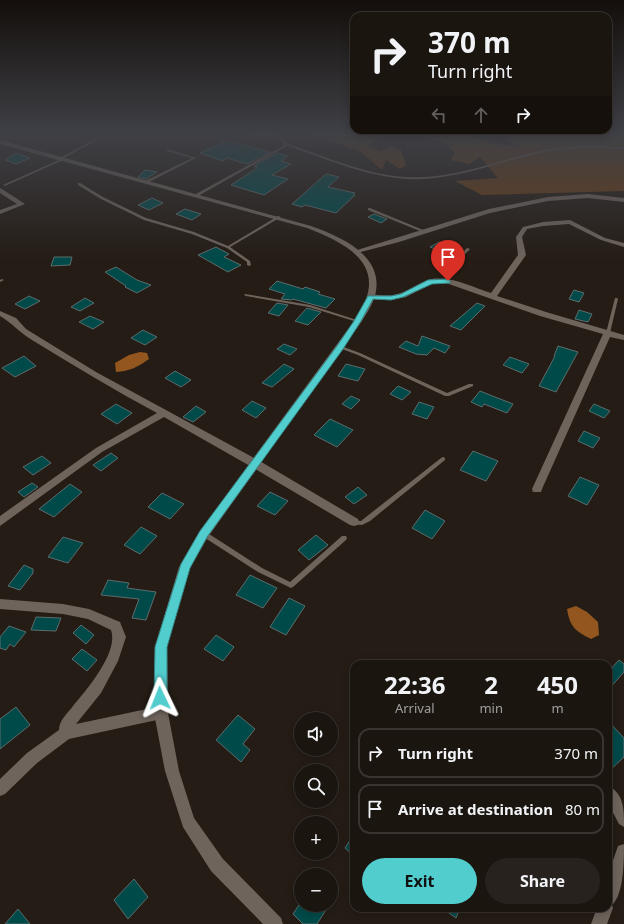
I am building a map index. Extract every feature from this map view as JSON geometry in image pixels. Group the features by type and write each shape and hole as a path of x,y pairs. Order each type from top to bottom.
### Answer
{"street":[{"path":"121,175 280,217 329,234 357,251 365,260 371,271 372,282 370,297 358,321 204,534 185,567 161,647 161,713 172,771 188,822 217,865 274,924"},
{"path":"0,212 22,204 1,186"},
{"path":"357,251 397,241 489,211 548,199 588,196 624,200"},
{"path":"492,297 522,255 520,237 525,228 543,224 570,222 603,239 624,245"},
{"path":"370,297 391,298 403,295 430,282 448,281 492,297 624,338"},
{"path":"0,313 13,320 23,331 87,370 254,463 354,522"},
{"path":"537,489 608,333"},
{"path":"0,522 99,450 164,413"},
{"path":"0,604 63,609 89,614 116,626 120,637 112,661 96,688 66,726 66,733"},
{"path":"0,789 32,758 66,733 161,713"},
{"path":"612,796 624,819"},
{"path":"612,886 624,852"},
{"path":"599,924 604,912"}],"lane":[{"path":"1,186 25,175"},
{"path":"146,182 160,175"},
{"path":"197,195 232,175"},
{"path":"385,175 423,178 449,175"},
{"path":"79,184 102,198 145,219 193,233 228,248 250,262 249,265"},
{"path":"369,209 426,232"},
{"path":"228,248 280,217"},
{"path":"448,281 449,274 460,256 468,249"},
{"path":"246,295 310,306 358,321"},
{"path":"608,333 616,298"},
{"path":"340,347 359,354 447,395 471,385"},
{"path":"354,522 362,522 368,519 443,459"},
{"path":"204,534 260,570 291,584 344,538"}],"shaded area":[{"path":"496,175 624,175 624,191 482,195 455,181 498,178"},
{"path":"140,352 147,353 149,359 134,368 116,372 115,363 129,355"},
{"path":"576,606 587,612 598,622 599,635 591,639 574,628 567,609"}],"building":[{"path":"140,175 152,175 146,179 138,177"},
{"path":"246,175 272,175 288,179 264,195 231,185"},
{"path":"325,175 339,177 328,187 355,193 353,195 355,195 336,213 305,205 302,207 292,204"},
{"path":"152,198 163,203 149,210 138,205"},
{"path":"185,209 201,214 192,220 176,214"},
{"path":"374,214 387,219 381,223 368,217"},
{"path":"439,242 452,247 444,253 430,247"},
{"path":"216,247 229,254 224,257 241,265 228,272 198,255"},
{"path":"54,257 72,257 70,265 51,266"},
{"path":"116,267 137,280 151,285 137,293 125,287 126,286 105,272"},
{"path":"277,281 303,289 305,287 320,292 318,294 335,299 326,308 293,299 281,299 285,294 269,289"},
{"path":"574,290 584,293 579,302 569,299"},
{"path":"29,296 40,301 25,309 15,304"},
{"path":"85,298 94,303 80,311 71,307"},
{"path":"277,303 288,305 279,316 268,313"},
{"path":"477,303 485,306 461,330 450,326"},
{"path":"307,308 321,312 308,325 295,321"},
{"path":"579,310 592,314 588,322 575,319"},
{"path":"90,316 104,322 93,329 79,322"},
{"path":"143,330 157,337 145,345 131,338"},
{"path":"422,336 450,346 445,353 434,348 427,355 416,354 399,347 406,341 418,346"},
{"path":"284,344 297,349 290,355 277,349"},
{"path":"558,346 578,352 556,392 539,386 555,356"},
{"path":"24,356 36,366 15,377 2,368"},
{"path":"510,357 529,364 522,373 503,365"},
{"path":"284,364 294,369 272,387 262,383"},
{"path":"346,364 365,369 358,381 338,376"},
{"path":"175,371 191,380 181,387 165,378"},
{"path":"398,386 411,392 402,400 390,394"},
{"path":"480,391 513,404 507,413 484,404 482,407 471,402"},
{"path":"351,396 360,400 351,409 342,404"},
{"path":"252,401 266,408 256,418 242,410"},
{"path":"419,402 434,407 427,419 412,414"},
{"path":"116,404 132,413 117,424 101,414"},
{"path":"594,404 610,411 604,418 589,411"},
{"path":"196,406 206,412 193,422 183,417"},
{"path":"330,419 353,430 337,447 314,435"},
{"path":"584,431 600,438 593,448 578,441"},
{"path":"473,451 498,461 486,481 460,470"},
{"path":"111,453 118,458 101,471 93,465"},
{"path":"42,456 51,463 33,475 23,467"},
{"path":"580,477 599,485 587,505 568,496"},
{"path":"32,483 38,487 24,497 18,492"},
{"path":"70,484 82,492 54,517 39,509"},
{"path":"358,487 367,495 354,504 345,497"},
{"path":"270,492 288,501 275,515 257,506"},
{"path":"162,493 184,504 170,519 148,507"},
{"path":"425,510 445,521 432,539 412,528"},
{"path":"141,527 157,536 140,554 124,545"},
{"path":"316,535 328,545 309,560 298,550"},
{"path":"63,537 83,543 68,563 48,557"},
{"path":"24,565 33,569 33,573 20,590 8,586"},
{"path":"250,575 277,588 263,608 236,595"},
{"path":"108,580 129,583 127,588 156,592 146,620 132,618 139,599 101,595"},
{"path":"289,598 305,606 286,635 270,627"},
{"path":"36,617 61,618 56,631 31,630"},
{"path":"81,625 94,635 86,644 73,633"},
{"path":"9,626 26,632 14,647 10,644 6,650 0,648 0,637"},
{"path":"216,635 234,647 223,661 204,649"},
{"path":"82,649 97,660 87,671 72,659"},
{"path":"619,660 624,664 624,672 612,686 612,668"},
{"path":"16,707 30,725 0,749 0,719"},
{"path":"238,715 255,729 243,744 250,750 241,762 216,740"},
{"path":"612,725 624,738 624,757 612,768"},
{"path":"350,840 350,852 345,848"},
{"path":"134,879 148,897 128,919 114,900"},
{"path":"18,909 30,924 5,924"},
{"path":"294,912 325,912 317,924 303,924 293,914"},
{"path":"448,912 458,912 456,918"}],"route":[{"path":"160,698 161,647 171,608 185,567 204,534 254,463 340,347 358,321 370,297 391,298 403,295 430,282 448,281"}]}
